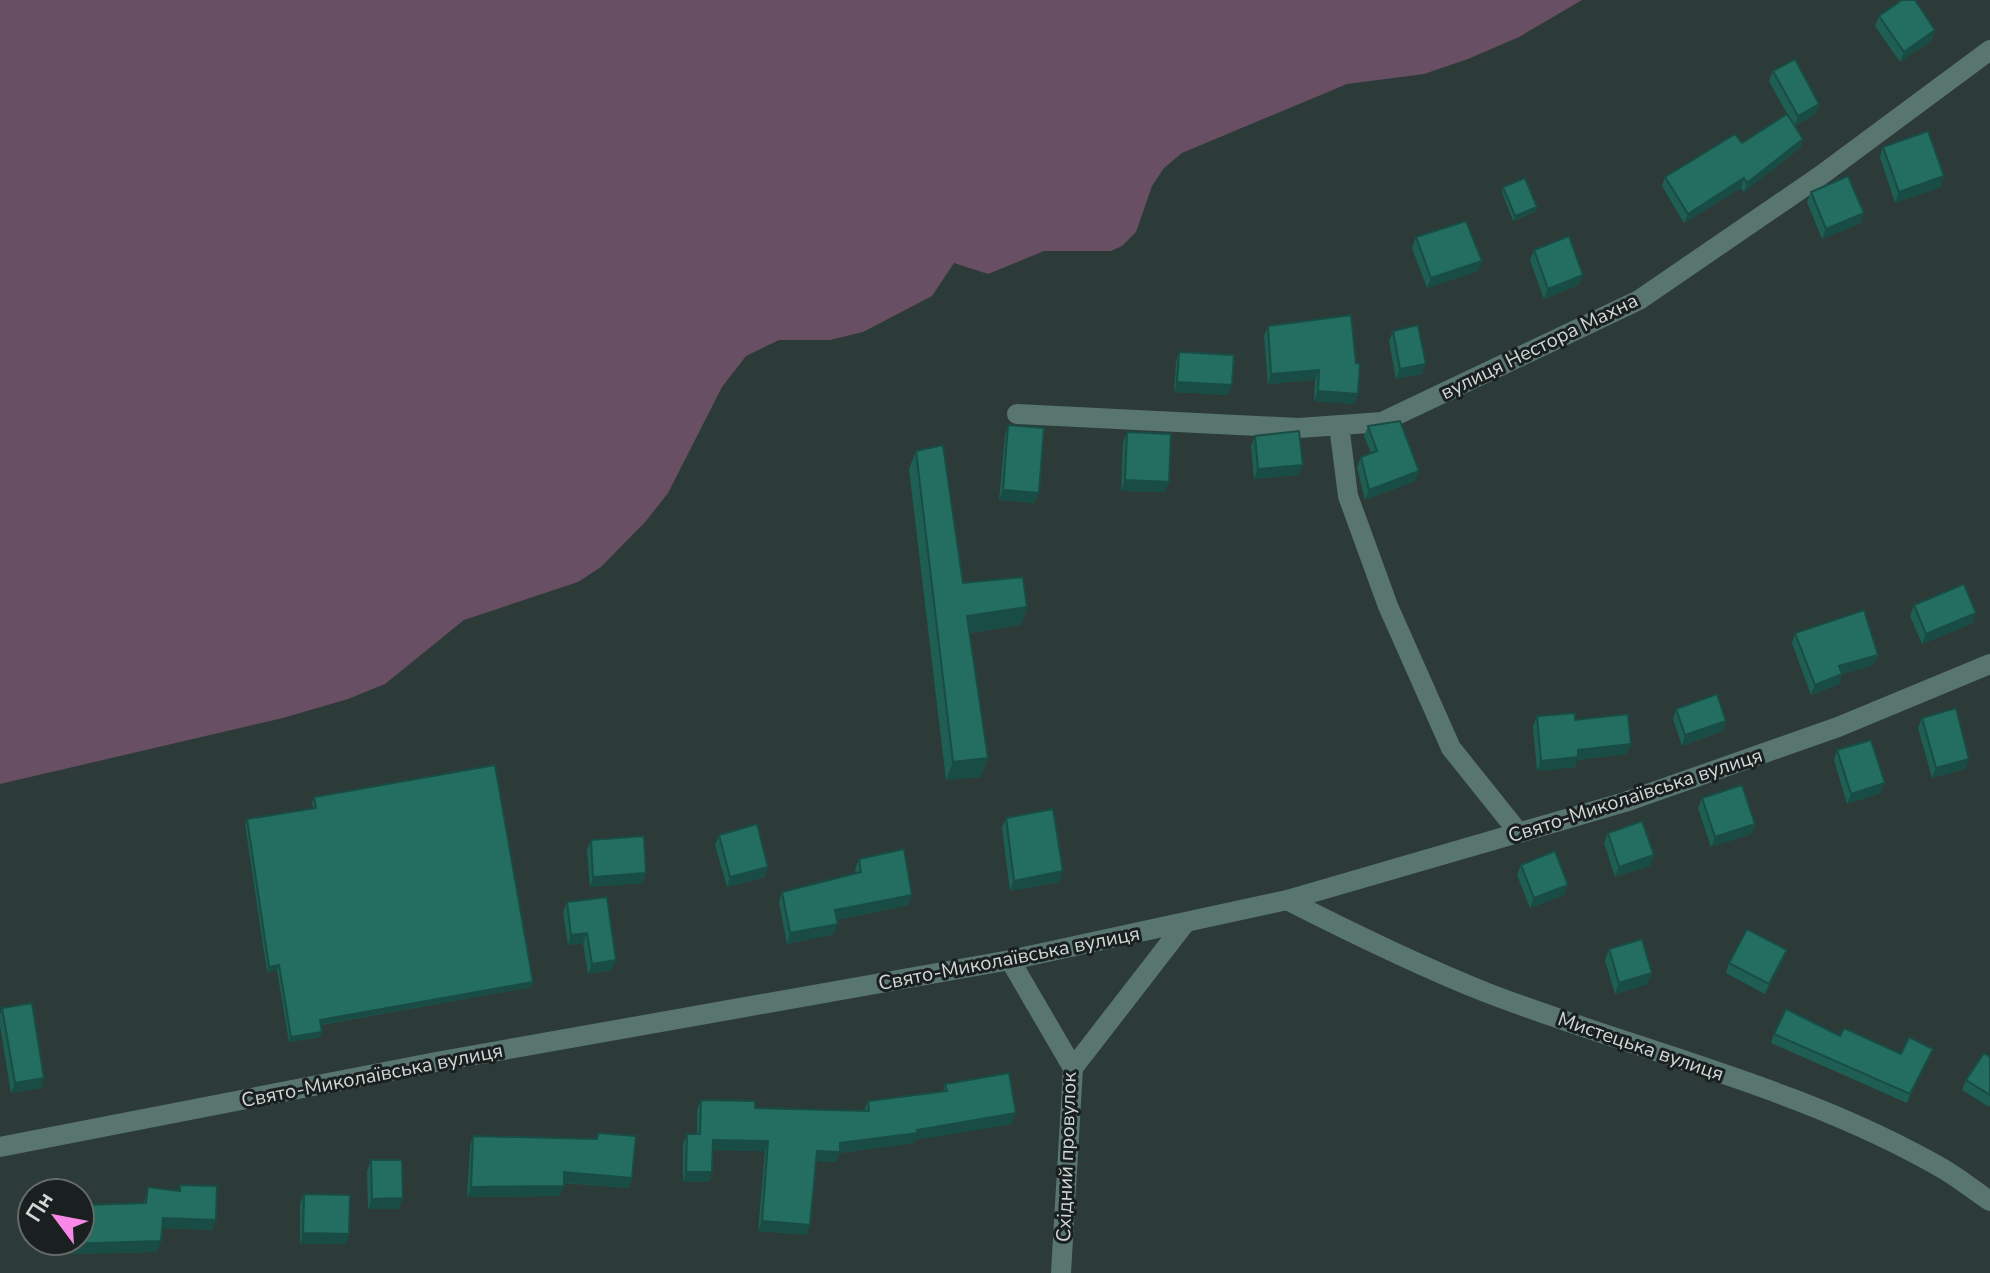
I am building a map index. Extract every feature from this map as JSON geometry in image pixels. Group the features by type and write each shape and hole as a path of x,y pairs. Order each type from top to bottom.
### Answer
{"street":[{"name":"вулиця Нестора Махна","path":"1017,414 1299,428 1382,422 1639,300 1820,176 1990,50"},
{"path":"1339,425 1348,496 1394,620 1451,748 1519,833"},
{"name":"Свято-Миколаївська вулиця","path":"0,1147 436,1062 1010,960 1287,900 1625,802 1838,727 1990,664"},
{"name":"Мистецька вулиця","path":"1287,900 1397,955 1487,993 1712,1070 1846,1123 1945,1170 1990,1201"},
{"path":"1073,1068 1186,922"},
{"name":"Східний провулок","path":"1010,960 1073,1068 1061,1273"}],"shaded area":[{"path":"0,0 1582,0 1519,37 1468,59 1424,74 1347,84 1182,153 1164,168 1152,186 1136,232 1122,246 1111,251 1044,251 988,274 954,263 932,296 863,332 830,340 779,340 746,356 722,387 668,493 646,521 601,567 578,582 464,620 385,684 348,699 283,718 0,784"}],"building":[{"path":"1902,0 1915,0 1935,30 1904,52 1879,16"},
{"path":"1795,59 1819,104 1798,116 1773,71"},
{"path":"1787,114 1803,139 1747,183 1744,178 1688,214 1665,177 1735,134 1742,143"},
{"path":"1928,131 1944,176 1899,192 1883,147"},
{"path":"1848,176 1864,213 1826,229 1811,192"},
{"path":"1525,178 1537,207 1515,216 1503,187"},
{"path":"1466,221 1482,261 1431,278 1416,237"},
{"path":"1569,236 1583,275 1548,289 1534,250"},
{"path":"1351,315 1356,363 1360,364 1358,394 1318,391 1319,370 1271,374 1268,326"},
{"path":"1418,325 1426,364 1400,369 1393,331"},
{"path":"1179,352 1234,355 1232,385 1177,382"},
{"path":"1400,421 1419,471 1369,490 1361,457 1377,451 1368,426"},
{"path":"1008,425 1044,428 1039,493 1003,490"},
{"path":"1299,431 1303,465 1258,469 1255,436"},
{"path":"1127,432 1171,434 1169,482 1125,480"},
{"path":"943,445 963,583 1023,577 1027,607 967,616 988,758 953,762 916,451"},
{"path":"1964,584 1976,613 1926,634 1914,605"},
{"path":"1864,610 1878,655 1839,666 1842,674 1815,685 1795,633"},
{"path":"1717,694 1726,721 1685,735 1676,709"},
{"path":"1956,708 1969,759 1936,768 1922,718"},
{"path":"1575,713 1575,720 1628,714 1631,744 1578,750 1578,757 1541,761 1537,716"},
{"path":"1871,740 1885,783 1851,794 1837,750"},
{"path":"495,765 533,982 320,1020 322,1032 291,1037 279,965 269,967 247,819 316,808 314,797"},
{"path":"1742,785 1755,824 1715,837 1702,798"},
{"path":"1053,809 1063,871 1014,881 1006,818"},
{"path":"1642,821 1654,855 1619,867 1608,833"},
{"path":"757,824 768,867 730,877 719,835"},
{"path":"644,836 646,873 593,877 591,840"},
{"path":"904,849 912,895 835,910 838,924 790,933 782,892 861,872 859,859"},
{"path":"1555,851 1568,885 1534,898 1521,865"},
{"path":"607,897 616,960 592,964 587,933 571,935 567,902"},
{"path":"1747,929 1787,950 1769,984 1729,963"},
{"path":"1642,939 1652,973 1619,983 1609,949"},
{"path":"32,1003 44,1078 15,1083 2,1008"},
{"path":"1786,1009 1840,1036 1844,1028 1901,1054 1909,1037 1933,1049 1910,1094 1774,1034"},
{"path":"1984,1053 1990,1057 1990,1095 1966,1080"},
{"path":"1009,1073 1016,1113 917,1130 918,1133 840,1143 840,1152 817,1151 810,1225 762,1221 768,1141 713,1140 712,1172 686,1172 687,1134 700,1134 701,1100 755,1101 755,1108 869,1111 868,1101 947,1091 945,1084"},
{"path":"598,1133 636,1136 632,1178 564,1172 564,1186 471,1187 473,1136 597,1139"},
{"path":"371,1160 402,1160 403,1198 372,1199"},
{"path":"180,1185 217,1186 216,1220 163,1218 161,1241 96,1243 96,1205 146,1203 148,1187 180,1191"},
{"path":"304,1194 350,1195 349,1234 303,1233"}]}
